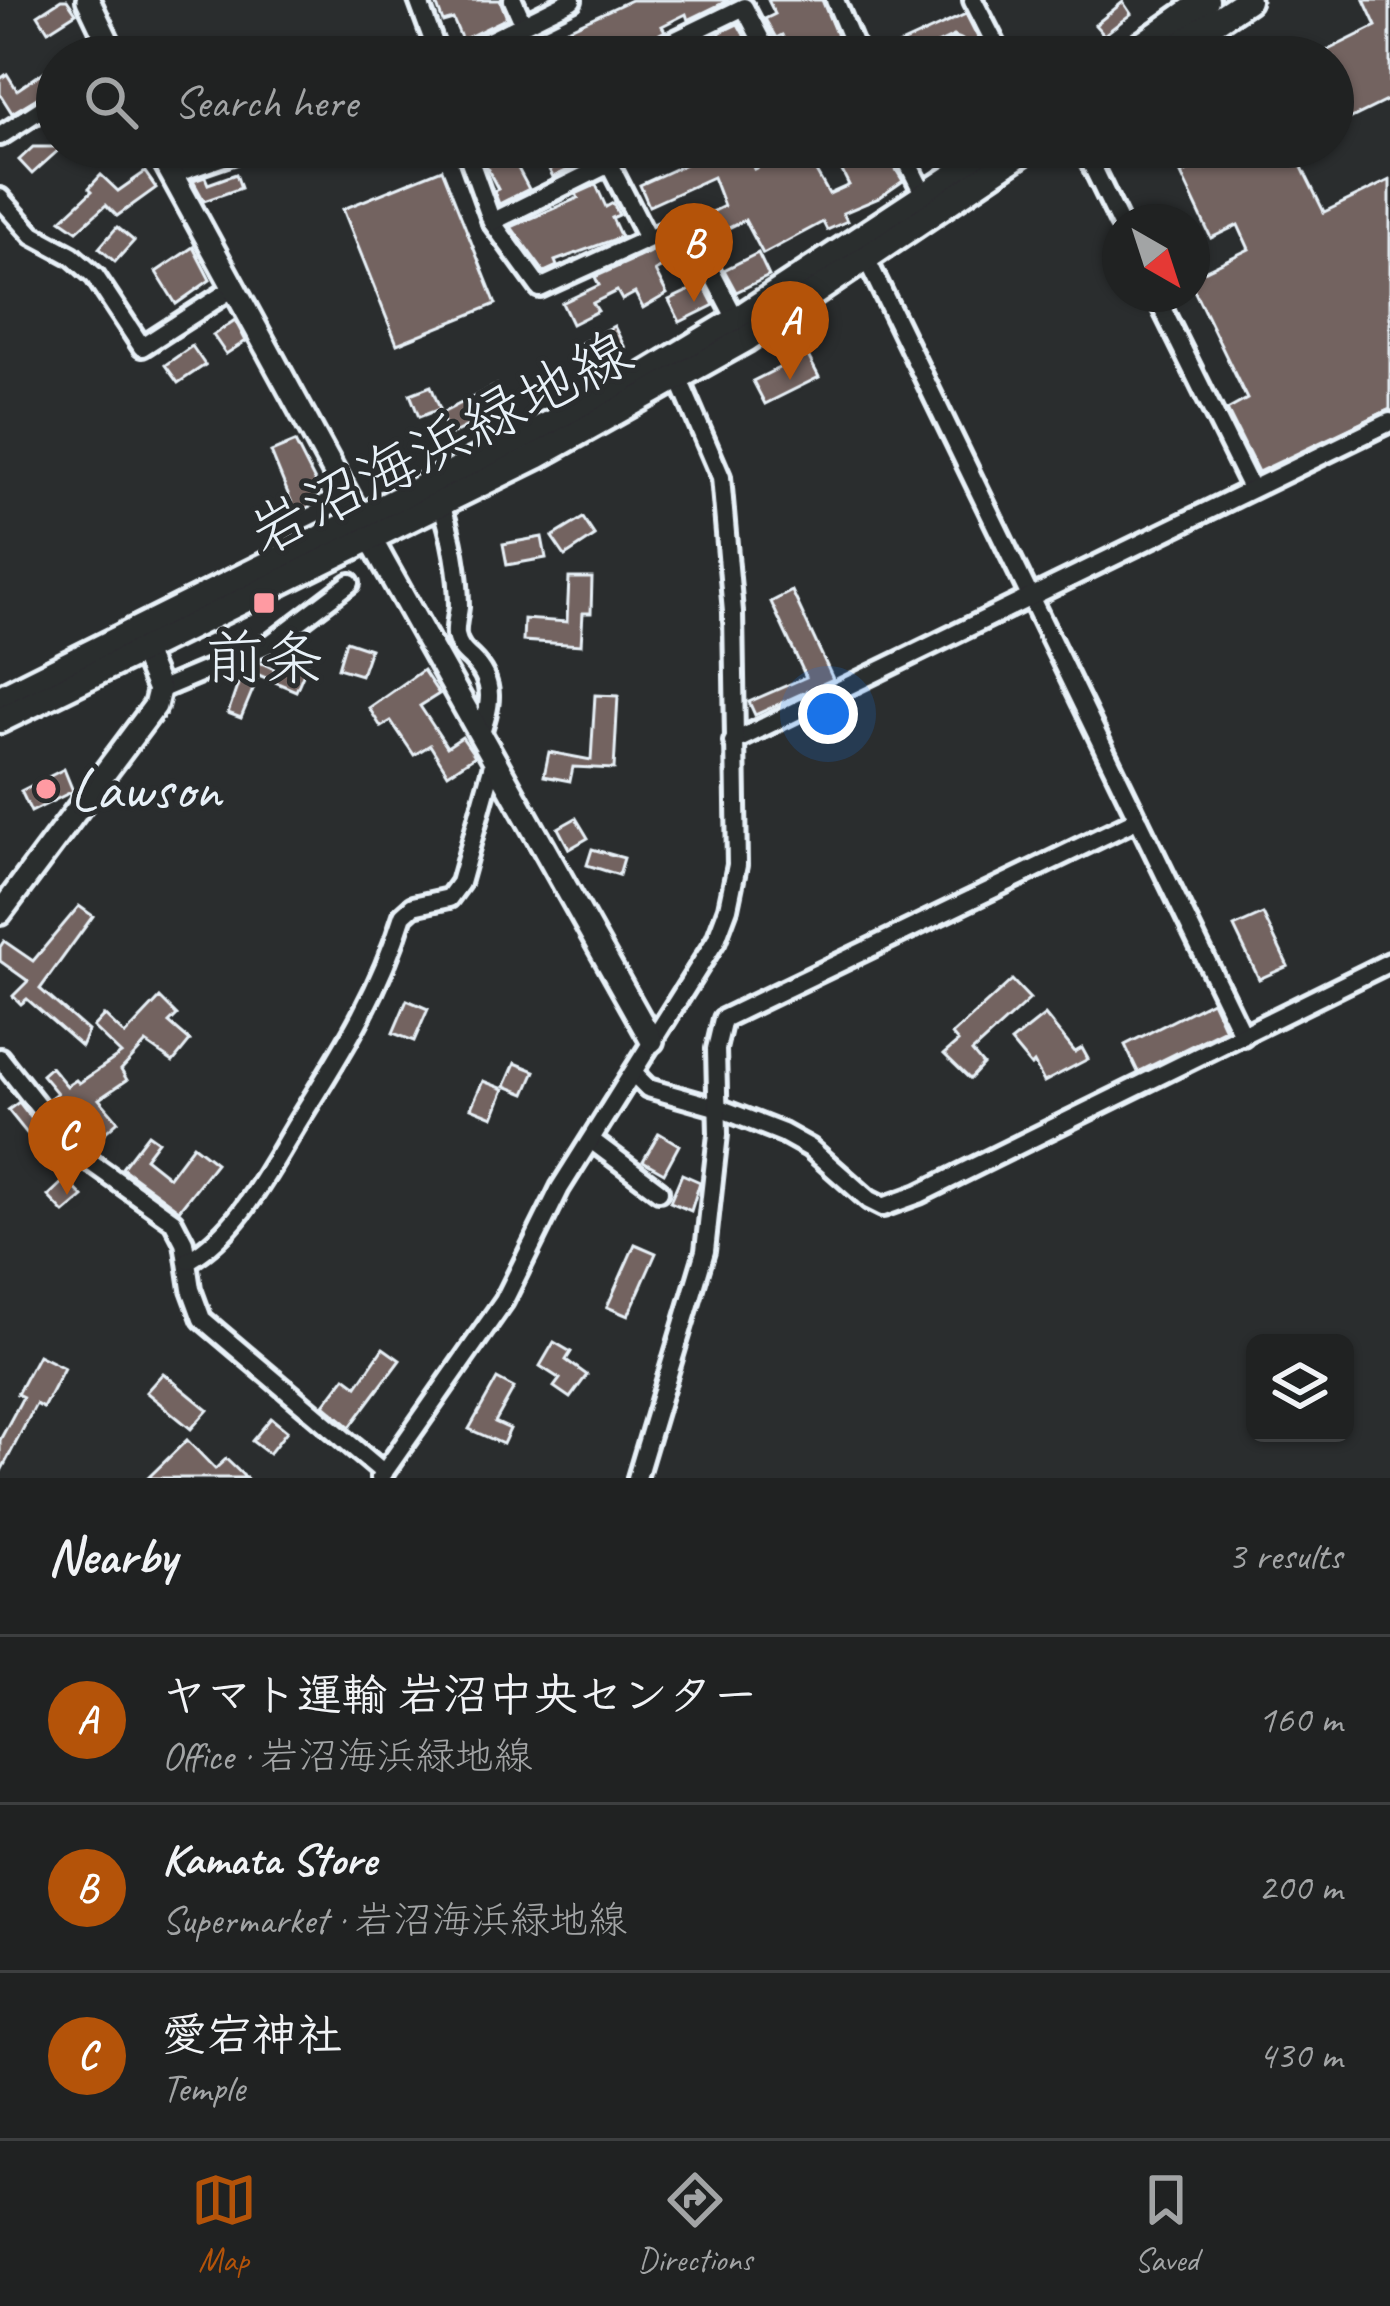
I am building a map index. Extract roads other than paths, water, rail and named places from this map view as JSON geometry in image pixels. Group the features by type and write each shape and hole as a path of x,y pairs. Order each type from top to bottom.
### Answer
{"main road":[{"path":"1155,36 1206,0"},
{"path":"1191,36 1238,2"},
{"name":"岩沼海浜緑地線","path":"366,529 441,504 678,377 968,168"},
{"name":"岩沼海浜緑地線","path":"0,720 140,642 366,529 556,422 741,330 867,260 1000,168"},
{"name":"岩沼海浜緑地線","path":"0,698 140,642"}],"street":[{"path":"88,0 105,36"},
{"path":"418,0 432,36"},
{"path":"513,0 524,23"},
{"path":"498,36 572,0"},
{"path":"835,0 850,36"},
{"path":"973,0 991,36"},
{"path":"684,36 751,3 763,36"},
{"path":"0,136 36,113"},
{"path":"167,168 652,1041"},
{"path":"170,175 191,168"},
{"path":"473,168 492,222 540,288 686,222 741,330"},
{"path":"492,222 583,168"},
{"path":"612,168 647,238"},
{"path":"911,168 926,197"},
{"path":"1093,168 1111,204"},
{"path":"0,198 33,236 72,256 94,276 142,346 232,289"},
{"path":"867,260 1243,1036"},
{"path":"1164,312 1250,488"},
{"path":"0,1058 72,1149 172,1221 189,1260 191,1289 202,1318 382,1475 504,1301 560,1187 716,940 728,908 737,865 733,612 721,477 678,377"},
{"path":"733,742 1390,422"},
{"path":"441,504 449,526 459,605 456,633 490,688 491,705 480,736"},
{"path":"159,690 271,643 350,584"},
{"path":"0,913 154,706 159,690 140,642"},
{"path":"189,1260 219,1237 254,1196 374,998 403,915 412,906 449,898 460,883 494,761"},
{"path":"637,1478 705,1251 718,1108 716,1049 723,1018 1138,819"},
{"path":"633,1073 648,1088 718,1108 810,1148 868,1200 884,1207 1390,962"},
{"path":"591,1140 659,1191"}],"place":[{"name":"Kamata Store","path":"694,302"},
{"name":"ヤマト運輸 岩沼中央センター","path":"790,380"},
{"name":"前条","path":"264,603"},
{"name":"Lawson","path":"46,789"},
{"name":"愛宕神社","path":"67,1195"}]}
